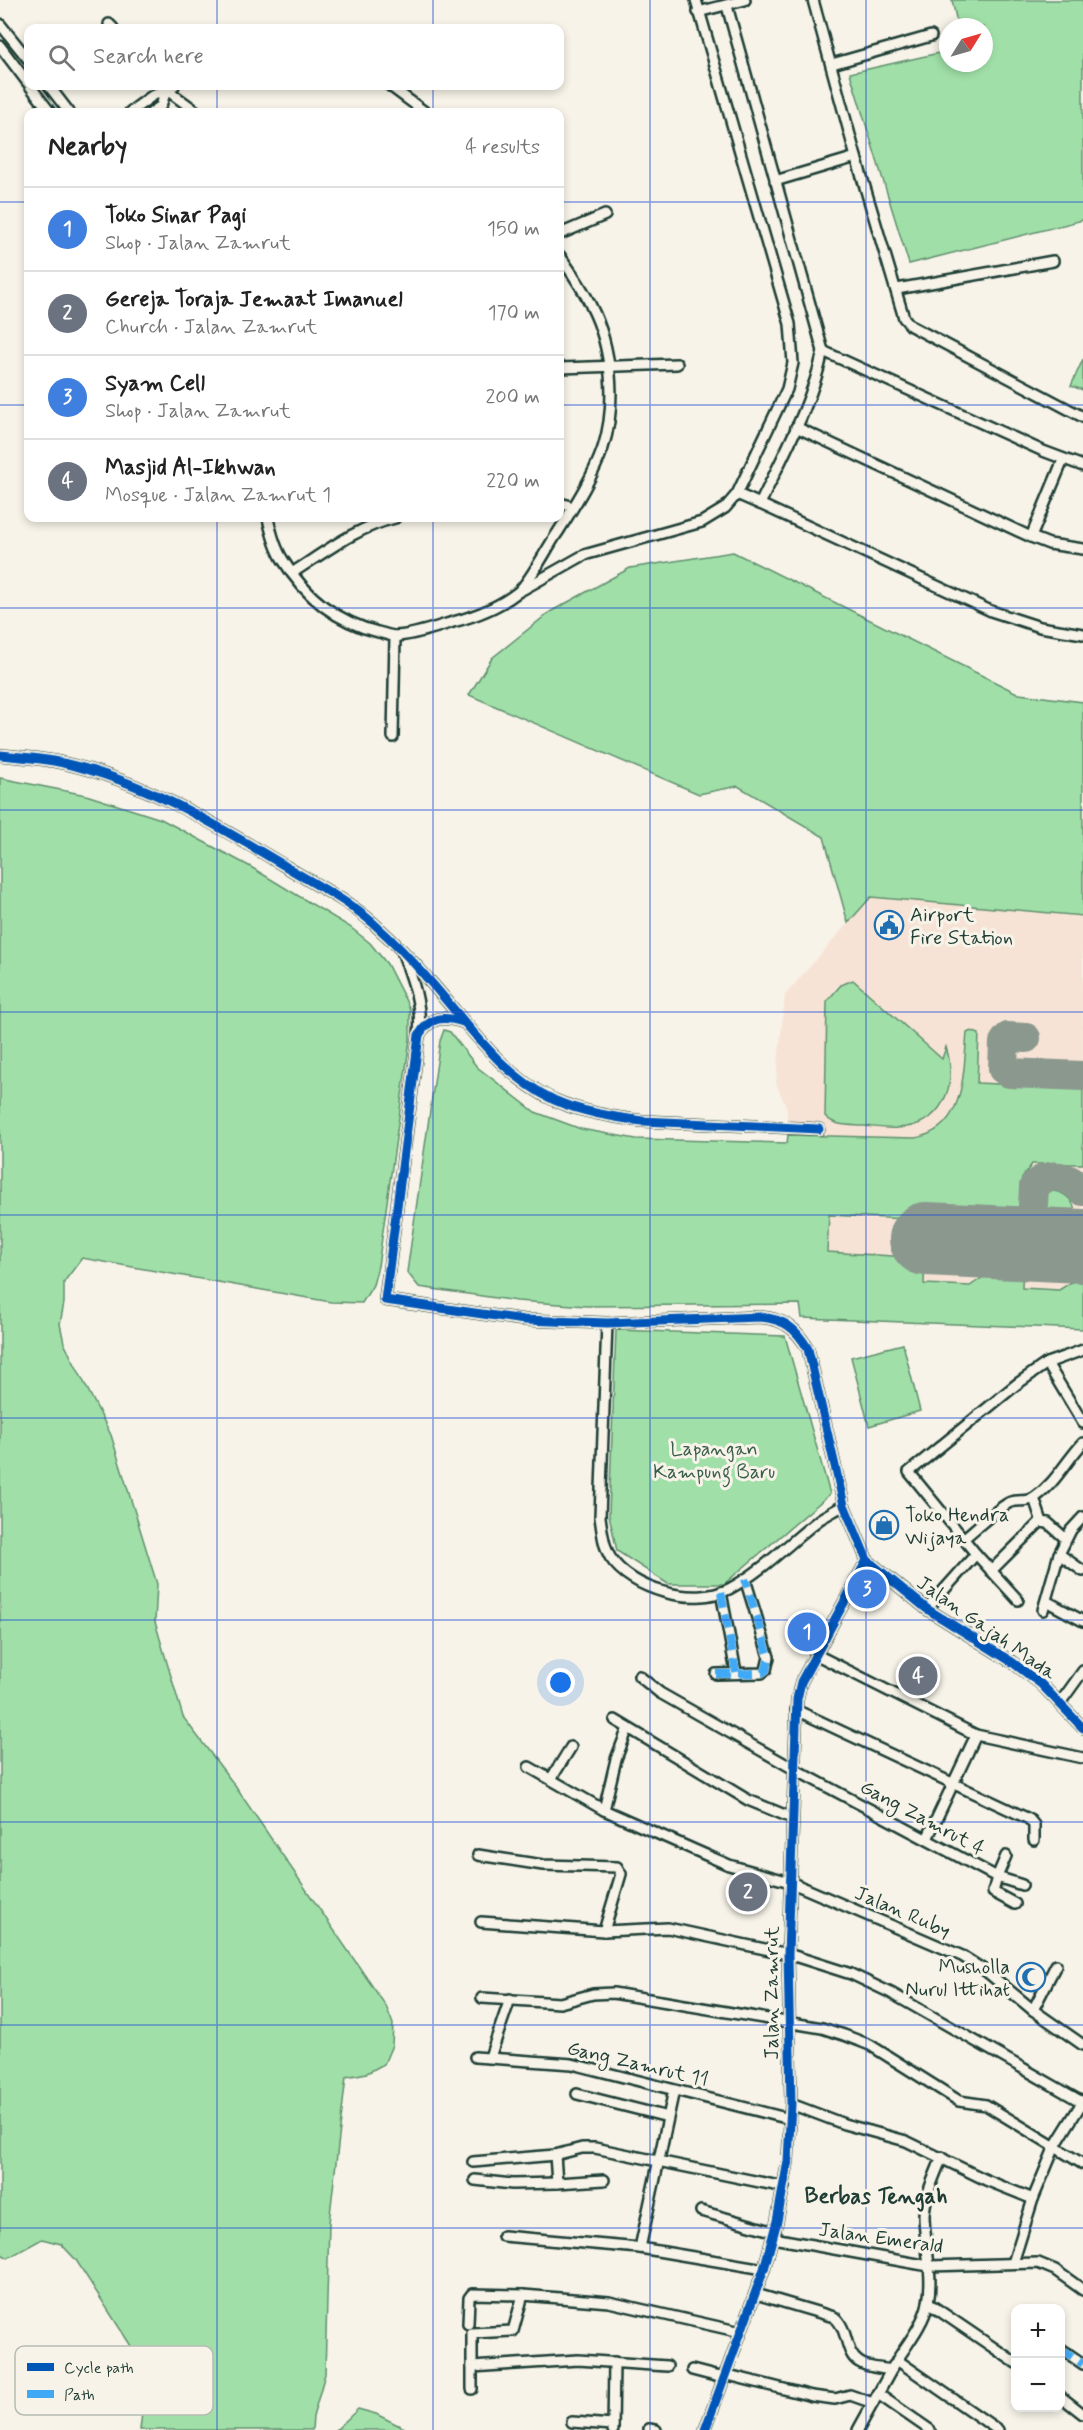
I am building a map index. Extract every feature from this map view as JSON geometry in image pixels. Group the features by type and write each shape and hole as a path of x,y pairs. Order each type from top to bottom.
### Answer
{"street":[{"path":"269,522 281,559 320,604 346,622 395,636 473,616 498,605 562,565 584,555 702,522 725,508 736,494 787,389 793,363 793,344 783,297 696,0"},
{"path":"698,12 745,0"},
{"path":"813,0 856,157 904,318 911,326 1083,417"},
{"path":"727,6 824,351 820,368 796,427 760,504"},
{"path":"0,24 24,54"},
{"path":"832,64 931,36"},
{"path":"0,46 24,77"},
{"path":"34,90 47,108"},
{"path":"52,90 66,108"},
{"path":"136,108 163,90"},
{"path":"158,108 161,106 167,90"},
{"path":"171,90 192,108"},
{"path":"395,90 420,108"},
{"path":"776,181 856,157"},
{"path":"564,232 605,215"},
{"path":"897,289 1053,261"},
{"path":"564,262 591,306 602,330 608,364 609,413 602,449 564,521"},
{"path":"824,351 1063,460 1083,466"},
{"path":"564,368 608,364 677,364"},
{"path":"796,427 1030,537 1049,544 1083,549"},
{"path":"1030,537 1063,460"},
{"path":"736,494 991,611 1040,627 1083,634"},
{"path":"564,504 573,507"},
{"path":"292,573 355,532 376,522"},
{"path":"520,591 564,522"},
{"path":"544,553 562,565"},
{"path":"393,737 395,636"},
{"path":"0,755 62,762 136,784 218,825 322,888 370,921 401,949 484,1047 532,1088 555,1100 616,1117 642,1121 819,1129"},
{"path":"401,949 417,994 421,1019 386,1300 524,1320 607,1323 760,1317 776,1318 790,1325 800,1334 808,1349 844,1505 867,1560"},
{"path":"419,1035 424,1027 436,1018 447,1017 463,1022"},
{"path":"607,1323 600,1517 609,1556 630,1578 648,1587 677,1595 721,1592 745,1579 823,1517 844,1505"},
{"path":"1018,1600 963,1539 909,1472 1017,1384 1047,1363 1083,1350"},
{"path":"1047,1363 1083,1423"},
{"path":"963,1539 1009,1503 1026,1502 1052,1484 1063,1465 1083,1443"},
{"path":"1034,1498 1042,1522"},
{"path":"1083,1517 1066,1539 1059,1554 1045,1605 1083,1621"},
{"path":"1042,1522 1048,1523 1066,1539"},
{"path":"991,1570 1042,1522"},
{"path":"927,1609 976,1554"},
{"path":"1059,1554 1083,1571"},
{"name":"Jalan Gajah Mada","path":"867,1560 927,1609 1012,1662 1041,1684 1083,1728"},
{"name":"Jalan Zamrut","path":"705,2430 764,2269 774,2235 788,2161 791,2104 788,1954 796,1710 801,1682 867,1560"},
{"path":"716,1674 766,1671 769,1661 745,1579"},
{"path":"721,1592 736,1672"},
{"path":"816,1654 976,1735 1083,1758"},
{"path":"1060,1703 1083,1671"},
{"name":"Gang Zamrut 4","path":"639,1676 660,1693 794,1769 997,1877 993,1892 1015,1904"},
{"path":"796,1710 1029,1819 1034,1825 1034,1840"},
{"path":"615,1720 748,1800 792,1818"},
{"path":"604,1810 616,1760 628,1728"},
{"path":"927,1839 976,1735"},
{"path":"551,1779 571,1747"},
{"name":"Jalan Ruby","path":"529,1767 604,1810 718,1860 790,1882 962,1956 987,1972 1083,2045"},
{"path":"478,1856 543,1865 617,1867 621,1874 604,1931"},
{"path":"1006,1856 997,1877 1022,1885"},
{"path":"482,1922 604,1931 668,1928 788,1954 851,1974 891,1993 1083,2102 1055,2146 1033,2199 1013,2263"},
{"path":"1034,2010 1056,1965"},
{"path":"482,1998 560,2003 593,1994 613,1993 822,2028 870,2045 959,2101 986,2105 1083,2164"},
{"path":"490,2057 510,1999"},
{"name":"Gang Zamrut 11","path":"475,2057 572,2064 790,2119"},
{"path":"639,2248 674,2090"},
{"path":"577,2094 668,2117"},
{"path":"791,2104 844,2124 906,2141 986,2180 1033,2199"},
{"path":"473,2162 555,2155 582,2148 595,2148 784,2187"},
{"path":"555,2155 556,2183"},
{"path":"859,2430 920,2322 928,2302 929,2266 924,2214 942,2157"},
{"path":"475,2180 512,2184 604,2180"},
{"name":"Jalan Emerald","path":"701,2211 774,2235 929,2266 1028,2262 1047,2266 1083,2290"},
{"path":"503,2236 639,2248 764,2269"},
{"path":"468,2324 472,2294 492,2293 609,2302 741,2332"},
{"path":"756,2294 834,2317 844,2326 852,2353 858,2362 891,2370"},
{"path":"472,2389 472,2333 513,2331 523,2295"},
{"path":"928,2302 1011,2360"},
{"path":"1065,2351 1083,2364"},
{"path":"472,2367 578,2360 667,2366"},
{"path":"897,2360 998,2430"},
{"path":"572,2422 613,2427 614,2362"},
{"path":"692,2370 812,2396 835,2399 850,2395 873,2403"},
{"path":"878,2394 930,2430"},
{"path":"1065,2400 1083,2414"}],"shaded area":[{"path":"871,897 1083,916 1083,1329 802,1318 800,1304 587,1306 517,1301 419,1287 407,1272 440,1041 444,1030 450,1032 477,1067 535,1112 581,1129 636,1139 787,1143 787,1109 776,1083 785,995"}],"green space":[{"path":"952,0 1083,0 1083,220 909,264 850,73 939,53 939,72 993,72 993,18 956,18"},
{"path":"1083,359 1083,390 1071,386"},
{"path":"733,552 1019,694 1083,702 1083,916 871,897 848,923 824,837 738,786 699,794 469,695 492,658 550,612 630,568"},
{"path":"0,778 86,795 161,819 249,866 350,927 370,943 387,964 410,1009 410,1039 378,1266 373,1285 362,1303 331,1302 82,1258 64,1282 64,1303 60,1324 64,1343 111,1435 157,1584 155,1622 183,1717 233,1783 386,2006 393,2024 392,2045 384,2064 367,2073 346,2077 329,2223 325,2374 313,2417 312,2430 140,2430 142,2415 213,2415 213,2346 131,2346 76,2260 61,2244 42,2239 8,2258 0,2253"},
{"path":"853,980 942,1059 946,1047 950,1076 948,1089 936,1112 926,1120 913,1126 889,1128 843,1125 825,1116 827,1001 841,985"},
{"path":"444,1030 450,1032 477,1067 535,1112 581,1129 636,1139 787,1143 788,1135 915,1138 932,1133 953,1111 959,1097 967,1033 971,1031 979,1034 977,1083 1083,1088 1083,1164 1032,1164 1022,1178 1019,1225 829,1215 827,1252 925,1258 924,1284 970,1286 1008,1260 1023,1262 1022,1288 1059,1290 1083,1275 1083,1329 802,1318 800,1304 587,1306 517,1301 419,1287 407,1272 440,1041"},
{"path":"1049,1191 1058,1192 1070,1199 1075,1210 1071,1219 1066,1222 1046,1220 1042,1201"},
{"name":"Lapangan Kampung Baru","path":"616,1330 785,1336 830,1494 724,1584 668,1584 617,1551 609,1515"},
{"path":"903,1344 920,1411 869,1426 851,1357"},
{"path":"358,2409 376,2414 408,2430 336,2430"}],"taxiway":[{"path":"1026,1038 1008,1037 1004,1042 1003,1069 1009,1073 1083,1076"},
{"path":"1031,1244 1034,1186 1046,1178 1059,1177 1072,1182 1083,1191"}],"runway":[{"path":"926,1239 1083,1246"}],"marked path":[{"path":"716,1674 762,1673 766,1670 769,1657 745,1579"},
{"path":"721,1592 736,1672"},
{"path":"1065,2351 1083,2364"}],"cycle path":[{"path":"0,755 63,763 93,771 150,792 232,835 341,900 373,923 401,949 500,1061 516,1076 554,1100 586,1111 642,1121 819,1129"},
{"path":"463,1022 438,1019 428,1024 419,1035 385,1300 524,1320 607,1323 760,1317 783,1322 799,1335 808,1349 844,1505 867,1560 927,1609 1012,1662 1041,1684 1083,1728"},
{"path":"705,2430 764,2269 777,2221 788,2161 791,2104 788,1954 797,1699 801,1682 867,1560"}],"place":[{"name":"Airport Fire Station","path":"889,925"},
{"name":"Toko Hendra Wijaya","path":"884,1525"},
{"name":"Syam Cell","path":"867,1589"},
{"name":"Toko Sinar Pagi","path":"807,1632"},
{"name":"Masjid Al-Ikhwan","path":"918,1676"},
{"name":"Gereja Toraja Jemaat Imanuel","path":"748,1892"},
{"name":"Musholla Nurul Ittihat","path":"1031,1977"}],"district":[{"name":"Berbas Tengah","path":"876,2195"}]}
